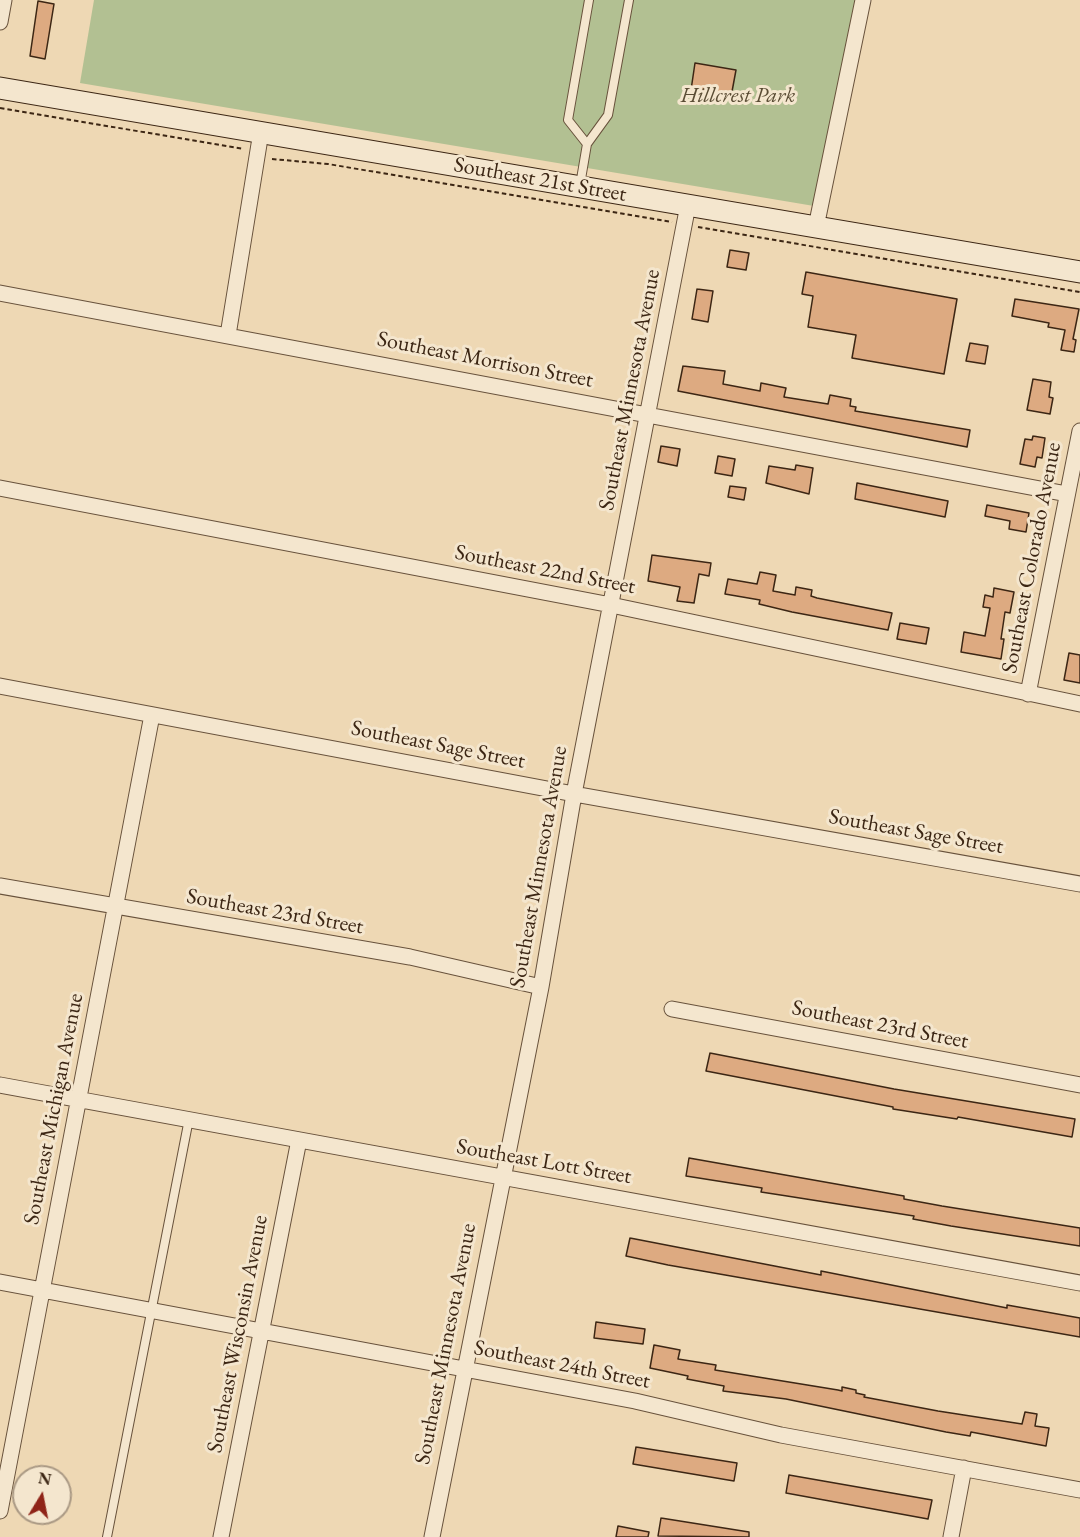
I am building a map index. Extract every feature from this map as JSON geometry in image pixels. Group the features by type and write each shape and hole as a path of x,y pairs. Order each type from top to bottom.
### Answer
{"main road":[{"name":"Southeast 21st Street","path":"0,88 580,187 687,215 816,227 1080,272"}],"street":[{"path":"0,22 4,0"},
{"path":"816,227 863,0"},
{"path":"228,335 261,132"},
{"name":"Southeast Minnesota Avenue","path":"432,1537 541,987 574,794 687,215"},
{"name":"Southeast Morrison Street","path":"0,293 1067,494"},
{"name":"Southeast Colorado Avenue","path":"1028,694 1080,431"},
{"name":"Southeast 22nd Street","path":"0,488 611,605 1080,704"},
{"name":"Southeast Sage Street","path":"0,686 574,794 1080,884"},
{"name":"Southeast Michigan Avenue","path":"0,1511 77,1099 117,908 152,715"},
{"name":"Southeast 23rd Street","path":"0,886 410,957 541,987"},
{"name":"Southeast 23rd Street","path":"672,1009 1080,1085"},
{"name":"Southeast Lott Street","path":"0,1085 1080,1284"},
{"name":"Southeast Wisconsin Avenue","path":"221,1537 299,1140"},
{"name":"Southeast 24th Street","path":"0,1282 635,1401 770,1433 1080,1490"},
{"path":"951,1537 964,1468"}],"lane":[{"path":"587,144 568,120 589,0"},
{"path":"580,187 587,144 608,115 629,0"},
{"path":"107,1537 189,1119"}],"path":[{"path":"0,108 246,149 271,159 328,164 687,215 1080,292"}],"green space":[{"name":"Hillcrest Park","path":"94,0 855,0 814,206 80,83"}],"building":[{"path":"38,1 54,4 45,59 30,56"},
{"path":"695,63 736,70 731,97 691,90"},
{"path":"730,250 749,253 746,270 727,267"},
{"path":"806,272 957,299 944,374 852,358 856,335 808,327 813,296 802,294"},
{"path":"697,289 713,291 708,322 692,319"},
{"path":"1015,299 1079,309 1073,339 1076,340 1074,352 1061,350 1065,330 1048,327 1049,323 1012,316"},
{"path":"970,343 988,346 985,364 966,361"},
{"path":"683,366 725,371 723,384 760,391 761,383 786,388 784,397 828,404 830,395 851,399 850,406 856,407 855,411 970,430 967,447 678,391"},
{"path":"1033,379 1051,382 1049,397 1053,398 1050,414 1027,410"},
{"path":"1033,436 1045,438 1042,458 1037,457 1035,467 1020,464 1025,439 1032,440"},
{"path":"661,446 680,449 677,466 658,462"},
{"path":"718,456 735,459 732,476 715,473"},
{"path":"796,465 813,468 809,494 766,483 769,466 795,470"},
{"path":"857,483 948,501 945,517 855,499"},
{"path":"730,486 746,488 744,500 728,497"},
{"path":"987,505 1029,513 1026,532 1009,529 1010,521 985,516"},
{"path":"652,555 711,563 709,576 699,574 694,603 677,601 680,587 648,581"},
{"path":"760,572 776,575 773,591 795,595 796,587 812,590 811,596 817,598 892,613 888,630 792,612 759,604 760,600 725,594 728,579 757,584"},
{"path":"994,588 1014,592 1010,613 1005,612 1001,659 961,652 964,632 985,636 990,608 983,607 985,595 993,597"},
{"path":"900,623 929,628 926,644 897,639"},
{"path":"1069,653 1080,655 1080,683 1064,680"},
{"path":"710,1053 894,1089 1075,1119 1072,1137 958,1117 957,1119 893,1109 893,1107 706,1071"},
{"path":"689,1158 904,1196 904,1199 942,1206 1080,1228 1080,1246 951,1226 913,1219 914,1216 761,1192 762,1188 686,1176"},
{"path":"630,1238 821,1275 821,1271 1007,1308 1007,1305 1080,1318 1080,1337 626,1256"},
{"path":"596,1322 645,1329 643,1344 594,1338"},
{"path":"654,1345 680,1350 678,1359 716,1365 715,1370 842,1391 842,1387 856,1390 856,1393 865,1395 864,1397 938,1411 1022,1424 1025,1412 1037,1414 1035,1426 1049,1428 1046,1446 971,1432 970,1436 946,1432 786,1399 723,1391 724,1386 687,1379 688,1376 650,1368"},
{"path":"636,1447 737,1463 734,1481 633,1464"},
{"path":"789,1475 932,1500 928,1519 786,1493"},
{"path":"661,1518 749,1532 749,1537 658,1536"},
{"path":"618,1526 649,1532 648,1537 616,1537"}]}
